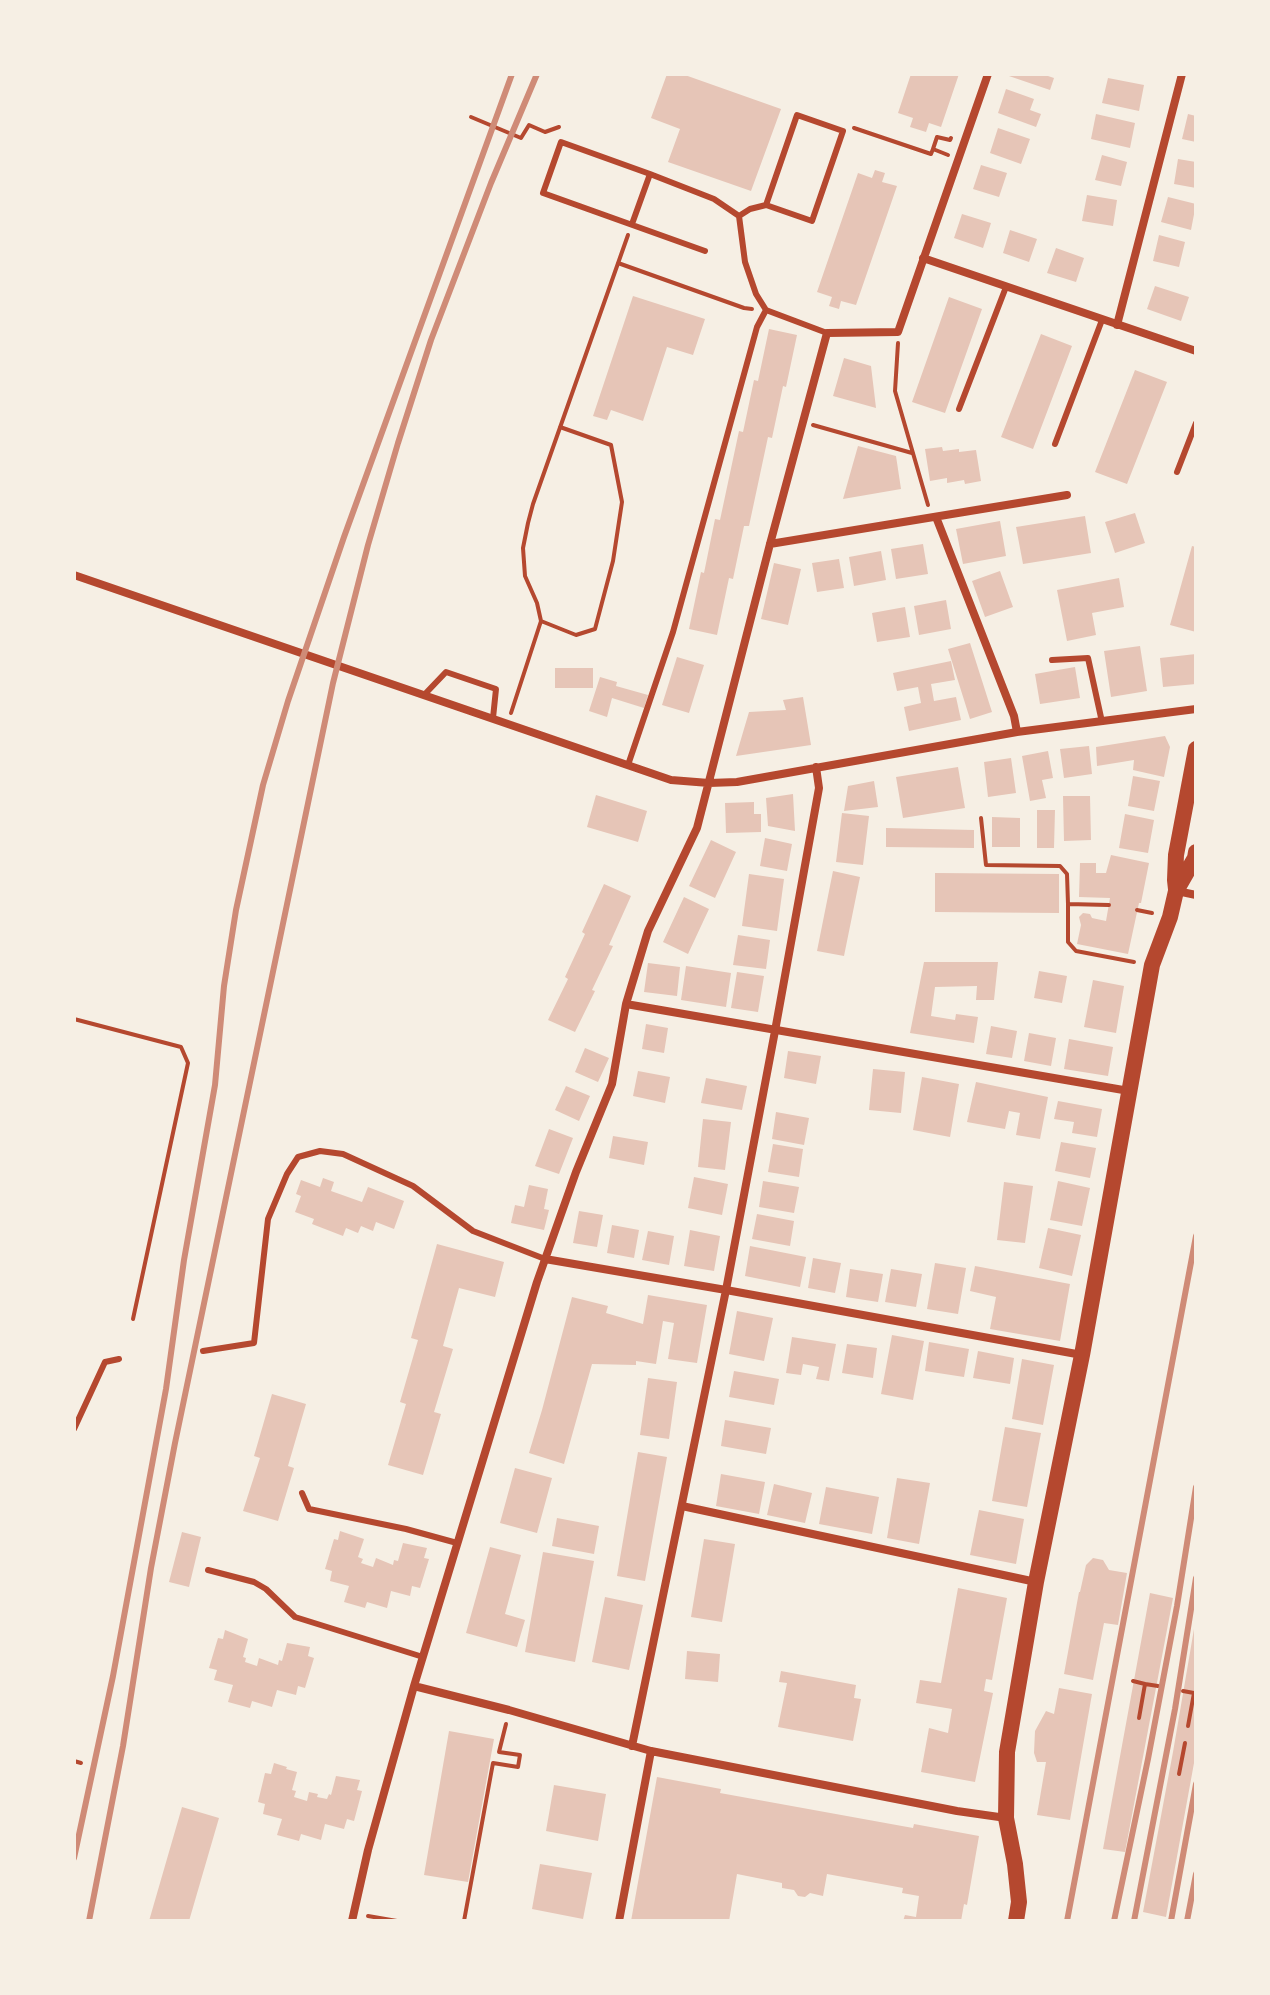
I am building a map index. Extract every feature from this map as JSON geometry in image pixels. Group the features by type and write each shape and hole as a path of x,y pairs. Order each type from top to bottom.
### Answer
{"main road":[{"path":"1176,891 1176,855 1196,749"},
{"path":"1016,1921 1019,1902 1006,1818 1007,1752 1152,965 1176,891 1196,852"}],"street":[{"path":"353,1917 368,1850 414,1686 545,1259 612,1084 626,1004 648,931 697,828 827,333 898,332 988,74"},
{"path":"1117,325 1182,74"},
{"path":"923,258 1196,351"},
{"path":"770,544 1067,495"},
{"path":"936,517 1014,716 1017,732"},
{"path":"74,575 671,780 737,782 1017,732 1196,709"},
{"path":"632,1746 726,1290 775,1031 819,788 816,767"},
{"path":"1176,891 1196,895"},
{"path":"626,1004 1130,1091"},
{"path":"545,1259 1082,1355"},
{"path":"682,1506 1036,1582"},
{"path":"414,1686 651,1751 1006,1818"},
{"path":"619,1921 651,1751"}],"lane":[{"path":"739,216 766,205 812,221 843,131 797,115 766,205"},
{"path":"705,251 543,193 561,142 714,199 739,216 745,262 756,294 766,310 827,333"},
{"path":"632,224 650,174"},
{"path":"959,409 1006,287"},
{"path":"628,765 673,632 757,327 766,310"},
{"path":"1055,444 1102,320"},
{"path":"1177,472 1196,423"},
{"path":"1052,660 1088,658 1102,722"},
{"path":"425,694 446,672 496,689 493,718"},
{"path":"203,1351 254,1343 268,1219 287,1174 298,1157 320,1151 343,1154 413,1186 473,1231 545,1259"},
{"path":"74,1429 105,1362 119,1359"},
{"path":"302,1493 309,1509 457,1543"},
{"path":"208,1570 254,1582 266,1589 295,1617 423,1657"}],"path":[{"path":"471,117 521,138 529,125 545,132 559,127"},
{"path":"843,124 931,154 933,149"},
{"path":"508,723 541,621 525,576 523,548 533,504 632,224"},
{"path":"618,263 744,308 766,310"},
{"path":"898,332 895,391 926,502 936,517"},
{"path":"803,422 912,453"},
{"path":"541,621 576,635 595,629 613,561 622,502 611,445 560,427"},
{"path":"981,818 986,865 1060,866 1067,874 1068,942 1076,951 1152,965"},
{"path":"1068,904 1109,905"},
{"path":"74,1019 174,1044 181,1047 188,1063 133,1319"},
{"path":"1133,1681 1158,1686"},
{"path":"1139,1718 1145,1684"},
{"path":"1183,1691 1195,1694 1188,1726"},
{"path":"464,1921 493,1763 518,1767 520,1755 499,1752 509,1710"},
{"path":"1179,1774 1185,1743"},
{"path":"74,1761 81,1763"},
{"path":"353,1917 397,1921"}],"building":[{"path":"667,74 682,74 781,109 751,191 668,162 680,129 651,118"},
{"path":"911,74 959,74 941,127 929,123 926,132 910,127 913,118 898,113"},
{"path":"1042,74 1054,78 1050,90 1006,75"},
{"path":"1108,78 1144,85 1139,111 1102,103"},
{"path":"1006,89 1034,99 1030,110 1041,114 1036,127 998,113"},
{"path":"1096,114 1135,123 1130,148 1091,139"},
{"path":"1188,114 1196,116 1196,142 1182,139"},
{"path":"998,128 1030,139 1021,164 990,153"},
{"path":"1102,155 1127,162 1121,186 1095,180"},
{"path":"1178,159 1196,162 1196,188 1174,184"},
{"path":"981,165 1007,173 999,197 973,189"},
{"path":"875,170 885,173 882,182 897,186 856,305 841,301 839,309 829,306 832,297 817,292 858,173 872,178"},
{"path":"1087,195 1117,200 1113,226 1082,221"},
{"path":"1168,197 1196,204 1191,230 1161,222"},
{"path":"962,214 991,223 983,248 954,238"},
{"path":"1010,230 1037,239 1029,262 1003,253"},
{"path":"1159,235 1185,242 1179,267 1153,261"},
{"path":"1056,248 1084,258 1076,282 1047,273"},
{"path":"1155,286 1189,297 1181,321 1147,309"},
{"path":"633,296 705,319 693,355 667,347 643,421 611,410 607,420 593,416"},
{"path":"949,297 982,309 945,413 912,402"},
{"path":"769,329 797,335 772,438 768,437 749,526 744,526 717,635 689,629 715,519 720,520 739,431 743,432 754,380 758,381"},
{"path":"1041,334 1072,346 1033,449 1001,437"},
{"path":"844,358 871,366 876,408 833,396"},
{"path":"1135,370 1167,382 1127,484 1095,472"},
{"path":"858,446 896,456 901,489 843,499"},
{"path":"942,447 943,451 976,450 981,481 947,483 947,478 930,481 925,449"},
{"path":"1135,513 1145,543 1115,553 1105,522"},
{"path":"1085,516 1091,553 1023,564 1016,527"},
{"path":"1000,521 1006,556 963,564 956,529"},
{"path":"923,544 928,574 896,579 891,549"},
{"path":"1192,546 1196,547 1196,632 1170,625"},
{"path":"881,551 886,580 854,586 849,557"},
{"path":"839,559 844,588 817,592 812,563"},
{"path":"774,563 801,569 788,625 761,619"},
{"path":"1000,571 1013,607 985,617 972,581"},
{"path":"1119,578 1124,607 1092,613 1096,635 1067,641 1057,590"},
{"path":"946,600 951,629 919,635 914,606"},
{"path":"905,607 910,637 877,642 872,613"},
{"path":"970,643 992,712 970,719 948,649"},
{"path":"1140,646 1147,691 1111,697 1104,651"},
{"path":"1196,654 1196,684 1163,687 1160,658"},
{"path":"677,657 704,665 689,713 662,705"},
{"path":"951,661 955,680 931,684 934,701 956,697 961,720 909,731 904,707 921,703 918,687 897,691 893,673"},
{"path":"1075,667 1080,698 1040,704 1035,674"},
{"path":"555,668 593,668 593,688 555,688"},
{"path":"600,677 617,682 616,686 648,695 644,708 612,698 607,717 589,711"},
{"path":"803,697 811,745 736,756 749,712 786,710 783,700"},
{"path":"1165,736 1170,747 1164,777 1133,770 1134,760 1097,766 1096,747"},
{"path":"1089,746 1092,774 1064,778 1060,749"},
{"path":"1048,751 1053,778 1042,780 1046,798 1030,801 1022,756"},
{"path":"1011,758 1016,793 988,797 984,762"},
{"path":"958,767 965,808 903,818 896,777"},
{"path":"1133,776 1160,781 1154,811 1128,806"},
{"path":"874,781 878,807 844,811 848,786"},
{"path":"793,794 795,831 768,826 766,798"},
{"path":"596,795 647,811 638,842 587,827"},
{"path":"1063,796 1090,796 1091,840 1064,841"},
{"path":"754,802 754,814 761,814 761,832 726,833 725,803"},
{"path":"1037,810 1055,810 1054,848 1037,848"},
{"path":"842,813 869,816 863,865 836,862"},
{"path":"1125,814 1154,820 1148,853 1119,848"},
{"path":"992,817 1020,818 1020,847 992,847"},
{"path":"886,828 974,830 974,848 886,847"},
{"path":"765,838 792,844 787,871 760,866"},
{"path":"711,840 736,852 715,898 689,886"},
{"path":"1111,855 1149,863 1128,954 1077,944 1081,925 1079,917 1083,913 1090,914 1092,918 1106,921 1110,898 1079,897 1080,863 1096,863 1096,873 1106,873"},
{"path":"833,871 860,877 844,956 817,951"},
{"path":"935,873 1059,874 1059,913 935,912"},
{"path":"749,874 784,879 777,931 742,926"},
{"path":"604,884 631,896 609,945 613,946 592,990 595,991 575,1032 548,1020 568,979 565,977 585,934 582,932"},
{"path":"684,897 709,909 688,954 663,942"},
{"path":"738,935 770,940 766,969 733,965"},
{"path":"924,962 998,962 994,1000 976,1000 977,986 935,987 931,1016 955,1020 956,1014 978,1017 974,1043 910,1033"},
{"path":"648,963 680,967 677,996 644,992"},
{"path":"686,966 731,973 726,1007 681,1000"},
{"path":"1039,971 1067,976 1062,1003 1034,998"},
{"path":"737,972 764,976 758,1012 731,1008"},
{"path":"1093,980 1124,986 1116,1033 1084,1027"},
{"path":"646,1024 668,1028 664,1053 642,1049"},
{"path":"991,1026 1017,1031 1012,1058 986,1054"},
{"path":"1029,1033 1056,1038 1051,1066 1024,1061"},
{"path":"1069,1039 1113,1047 1108,1076 1064,1069"},
{"path":"585,1048 609,1058 598,1082 575,1072"},
{"path":"788,1051 821,1056 816,1084 784,1078"},
{"path":"873,1069 905,1072 901,1113 869,1110"},
{"path":"638,1071 670,1077 665,1103 633,1096"},
{"path":"922,1077 959,1084 950,1137 913,1130"},
{"path":"706,1078 747,1086 742,1110 701,1103"},
{"path":"976,1082 1048,1097 1040,1139 1016,1135 1020,1113 1009,1111 1005,1129 967,1122"},
{"path":"566,1086 590,1096 579,1121 555,1110"},
{"path":"1058,1101 1102,1109 1097,1137 1072,1133 1074,1122 1054,1119"},
{"path":"776,1112 809,1118 804,1145 772,1139"},
{"path":"703,1119 731,1122 725,1170 698,1167"},
{"path":"549,1129 573,1138 559,1174 535,1166"},
{"path":"613,1136 648,1142 644,1165 609,1158"},
{"path":"1061,1142 1096,1148 1090,1178 1055,1171"},
{"path":"773,1144 803,1149 799,1177 768,1172"},
{"path":"694,1177 728,1184 722,1215 688,1208"},
{"path":"323,1178 334,1182 331,1191 362,1202 368,1187 404,1201 394,1229 376,1222 373,1231 361,1226 358,1233 346,1228 343,1236 312,1224 314,1219 295,1212 301,1196 296,1194 301,1180 320,1187"},
{"path":"763,1181 799,1187 794,1213 759,1207"},
{"path":"1058,1181 1090,1188 1082,1226 1050,1220"},
{"path":"1004,1182 1033,1186 1025,1243 997,1240"},
{"path":"529,1185 548,1189 544,1209 549,1210 544,1230 511,1223 515,1205 524,1207"},
{"path":"579,1211 603,1215 597,1247 573,1243"},
{"path":"757,1214 794,1221 790,1246 752,1239"},
{"path":"612,1225 639,1230 634,1258 607,1253"},
{"path":"1048,1228 1081,1235 1072,1276 1039,1268"},
{"path":"690,1230 720,1236 714,1271 684,1266"},
{"path":"648,1231 674,1236 669,1265 642,1260"},
{"path":"437,1244 504,1262 495,1297 459,1288 443,1346 453,1349 434,1412 441,1414 423,1475 388,1465 406,1404 400,1402 418,1340 411,1338"},
{"path":"750,1246 806,1257 800,1287 745,1276"},
{"path":"813,1258 841,1263 835,1293 808,1288"},
{"path":"935,1263 966,1268 958,1314 927,1309"},
{"path":"975,1266 1070,1284 1060,1341 990,1329 996,1297 970,1291"},
{"path":"850,1269 883,1274 878,1302 846,1297"},
{"path":"891,1269 922,1274 916,1307 885,1302"},
{"path":"648,1295 707,1305 697,1363 668,1359 674,1323 663,1321 656,1364 636,1361 636,1365 592,1364 564,1464 529,1453 572,1297 608,1306 606,1313 643,1324"},
{"path":"737,1311 773,1318 764,1361 729,1354"},
{"path":"892,1335 924,1341 913,1400 881,1394"},
{"path":"792,1337 836,1344 829,1381 816,1379 819,1367 803,1364 801,1375 786,1373"},
{"path":"929,1342 969,1349 964,1377 925,1371"},
{"path":"847,1344 877,1348 873,1378 842,1373"},
{"path":"978,1351 1014,1358 1010,1384 973,1378"},
{"path":"1022,1359 1054,1365 1043,1425 1012,1419"},
{"path":"734,1371 779,1379 774,1405 729,1397"},
{"path":"648,1378 677,1382 669,1439 640,1435"},
{"path":"272,1394 306,1404 288,1466 294,1468 278,1521 243,1511 260,1458 254,1456"},
{"path":"725,1420 771,1428 766,1454 721,1446"},
{"path":"1005,1427 1041,1433 1027,1507 992,1501"},
{"path":"638,1452 667,1457 645,1581 617,1576"},
{"path":"515,1468 552,1478 537,1533 500,1523"},
{"path":"721,1474 765,1482 759,1514 716,1506"},
{"path":"897,1478 930,1483 919,1544 887,1538"},
{"path":"774,1484 812,1493 805,1523 767,1515"},
{"path":"826,1487 879,1497 872,1534 819,1524"},
{"path":"979,1510 1024,1519 1016,1564 970,1555"},
{"path":"557,1518 599,1526 594,1554 552,1546"},
{"path":"340,1531 364,1539 358,1557 363,1559 361,1563 373,1567 376,1558 393,1565 394,1560 398,1561 403,1543 427,1548 424,1558 429,1559 420,1588 412,1586 410,1596 391,1591 387,1608 367,1602 365,1608 344,1602 349,1586 330,1581 332,1571 325,1569 334,1539 338,1540"},
{"path":"182,1532 201,1537 189,1587 169,1582"},
{"path":"704,1539 735,1544 722,1622 691,1617"},
{"path":"490,1547 521,1555 505,1614 525,1620 517,1647 466,1633"},
{"path":"543,1552 594,1561 575,1662 525,1652"},
{"path":"1093,1558 1103,1560 1109,1570 1127,1573 1118,1625 1104,1623 1093,1680 1064,1674 1079,1592 1086,1565"},
{"path":"958,1588 1007,1598 992,1680 986,1679 984,1691 993,1693 975,1782 921,1772 929,1728 948,1733 952,1709 916,1703 920,1680 941,1683"},
{"path":"1150,1593 1173,1598 1125,1852 1103,1849"},
{"path":"605,1597 643,1605 629,1670 592,1662"},
{"path":"1194,1629 1196,1752 1166,1917 1143,1912"},
{"path":"225,1630 248,1639 243,1657 246,1658 245,1662 257,1666 259,1658 278,1665 287,1643 310,1647 308,1656 314,1658 305,1688 298,1686 296,1695 277,1690 272,1707 252,1701 250,1708 228,1702 233,1685 214,1680 217,1670 209,1668 218,1638 223,1639"},
{"path":"687,1651 720,1654 718,1682 685,1679"},
{"path":"781,1671 856,1685 854,1698 861,1699 853,1741 778,1727 787,1683 779,1682"},
{"path":"1059,1688 1092,1694 1070,1820 1037,1815 1046,1762 1037,1762 1034,1753 1035,1731 1046,1711 1054,1714"},
{"path":"449,1731 494,1739 468,1882 424,1875"},
{"path":"274,1763 297,1772 292,1790 296,1791 294,1797 307,1801 309,1792 327,1799 336,1776 360,1780 357,1790 362,1791 354,1821 347,1819 344,1829 325,1824 321,1840 301,1834 299,1841 277,1835 282,1819 263,1814 265,1804 258,1802 265,1773 271,1774"},
{"path":"657,1777 721,1789 720,1793 913,1828 914,1824 979,1836 967,1905 964,1904 961,1921 903,1921 905,1915 916,1917 919,1896 902,1893 903,1888 827,1874 823,1896 810,1893 805,1897 798,1896 794,1890 782,1888 782,1883 737,1874 729,1921 631,1921"},
{"path":"554,1785 606,1794 598,1841 546,1831"},
{"path":"182,1807 219,1818 189,1921 149,1921"},
{"path":"540,1864 592,1873 583,1919 532,1909"}],"railway":[{"path":"74,1858 113,1676 166,1389 184,1260 215,1085 224,986 236,910 263,785 344,537 512,74"},
{"path":"89,1921 123,1746 151,1568 175,1443 333,683 368,545 431,340 537,74"},
{"path":"1067,1921 1196,1236"},
{"path":"1114,1921 1177,1606 1196,1487"},
{"path":"1134,1921 1175,1709 1196,1578"},
{"path":"1171,1921 1196,1784"},
{"path":"1187,1921 1196,1874"}]}
